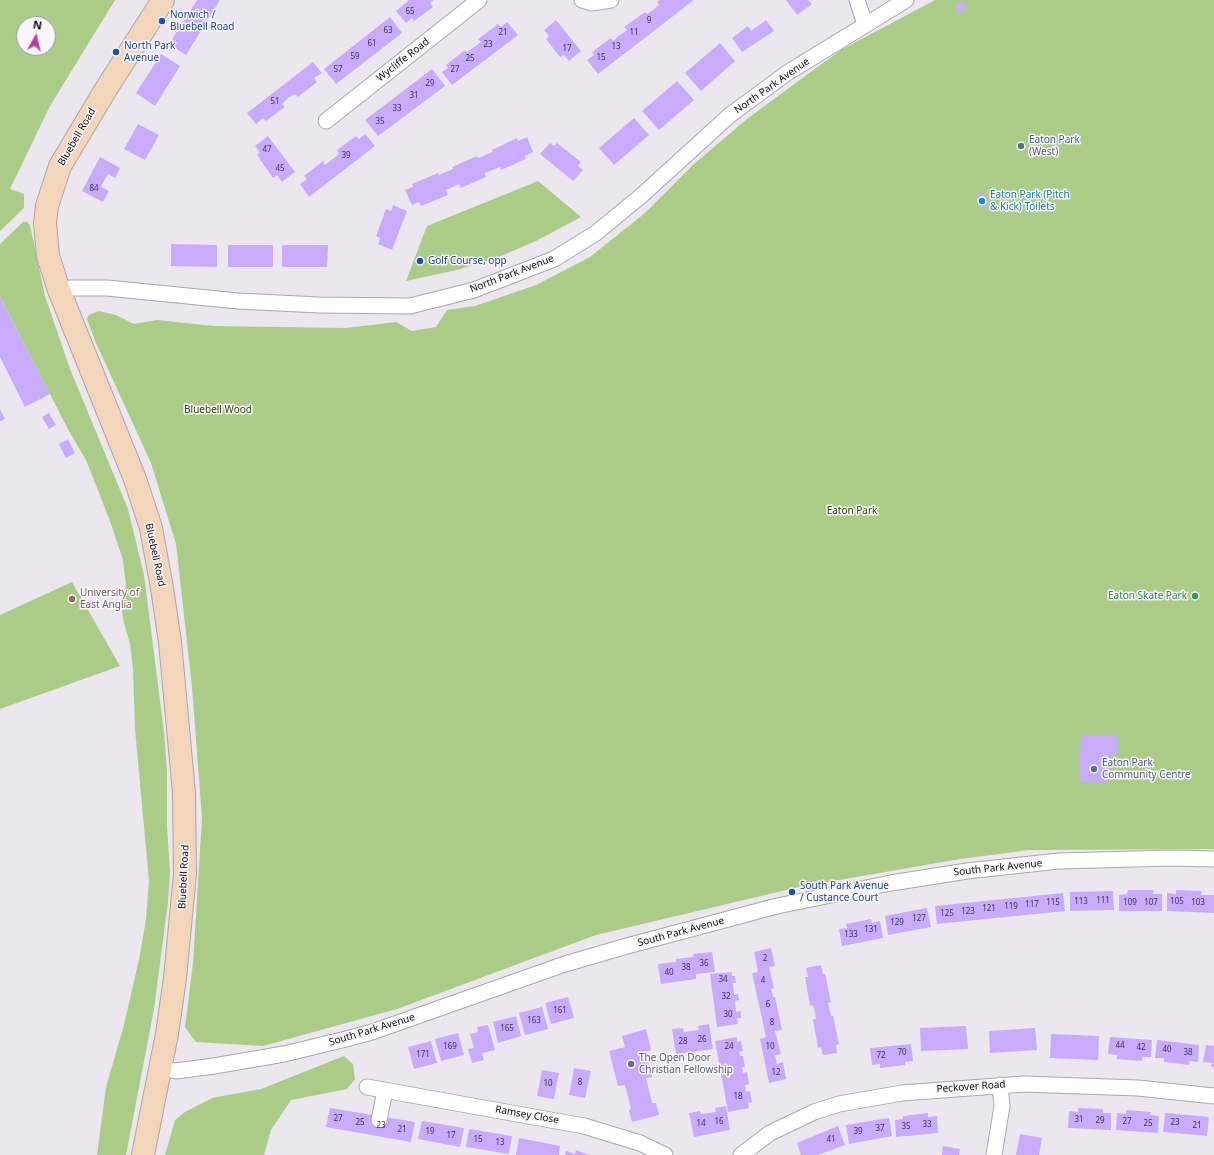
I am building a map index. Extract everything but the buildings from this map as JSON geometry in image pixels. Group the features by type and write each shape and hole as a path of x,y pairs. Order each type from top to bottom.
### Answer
{"street":[{"name":"Bluebell Road","path":"143,1155 160,1068 175,978 185,874 184,793 170,642 151,528 135,479 59,290 48,256 45,223 47,206 60,166 106,89 163,0"},
{"name":"Wycliffe Road","path":"326,121 479,0"},
{"path":"582,0 592,4 611,0"},
{"path":"857,0 865,24"},
{"name":"North Park Avenue","path":"59,290 71,288 107,288 238,302 410,306 474,290 554,259 596,233 641,196 730,115 787,73 906,0"},
{"name":"South Park Avenue","path":"160,1068 176,1071 214,1066 284,1054 346,1039 372,1032 565,964 627,946 777,906 876,886 967,871 1059,861 1172,858 1214,859"},
{"path":"994,1155 1002,1106 1000,1085"},
{"name":"Peckover Road","path":"741,1155 770,1133 814,1112 839,1104 902,1093 1000,1085 1138,1088 1214,1096"},
{"name":"Ramsey Close","path":"367,1087 584,1126 640,1143 665,1155"},
{"path":"379,1120 385,1091"}],"green space":[{"path":"0,0 115,0 50,106 10,189 24,194 24,208 0,231"},
{"name":"Eaton Park","path":"935,0 1214,0 1214,849 1029,850 960,859 799,887 596,935 397,1009 263,1046 196,1042 185,1027 193,963 202,818 192,687 176,544 151,463 96,343 87,319 89,315 99,311 116,315 134,324 157,320 214,326 346,328 396,322 412,331 436,327 447,310 475,306 536,285 590,257 645,213 694,164 747,119 841,50"},
{"path":"538,181 581,217 538,240 499,257 457,270 406,281 427,226"},
{"path":"23,222 27,222 30,225 45,296 70,369 128,509 144,575 164,732 167,771 167,826 170,872 168,902 154,1009 126,1155 97,1155 106,1087 124,1025 140,955 146,919 149,881 135,729 133,669 130,644 120,600 126,586 123,560 110,521 86,460 70,433 0,297 0,244"},
{"path":"72,582 120,666 0,709 0,615"},
{"path":"344,1056 353,1064 355,1079 347,1089 291,1100 271,1130 264,1155 165,1155 175,1120 185,1112 212,1098 261,1089"}],"place":[{"name":"Norwich / Bluebell Road","path":"162,21"},
{"name":"North Park Avenue","path":"116,52"},
{"name":"Eaton Park (West)","path":"1021,146"},
{"name":"Eaton Park (Pitch & Kick) Toilets","path":"982,201"},
{"name":"Golf Course, opp","path":"420,261"},
{"name":"Eaton Skate Park","path":"1195,596"},
{"name":"University of East Anglia","path":"72,599"},
{"name":"Eaton Park Community Centre","path":"1094,769"},
{"name":"South Park Avenue / Custance Court","path":"792,892"},
{"name":"The Open Door Christian Fellowship","path":"631,1064"}],"park label":[{"name":"Bluebell Wood","path":"218,410"}]}
